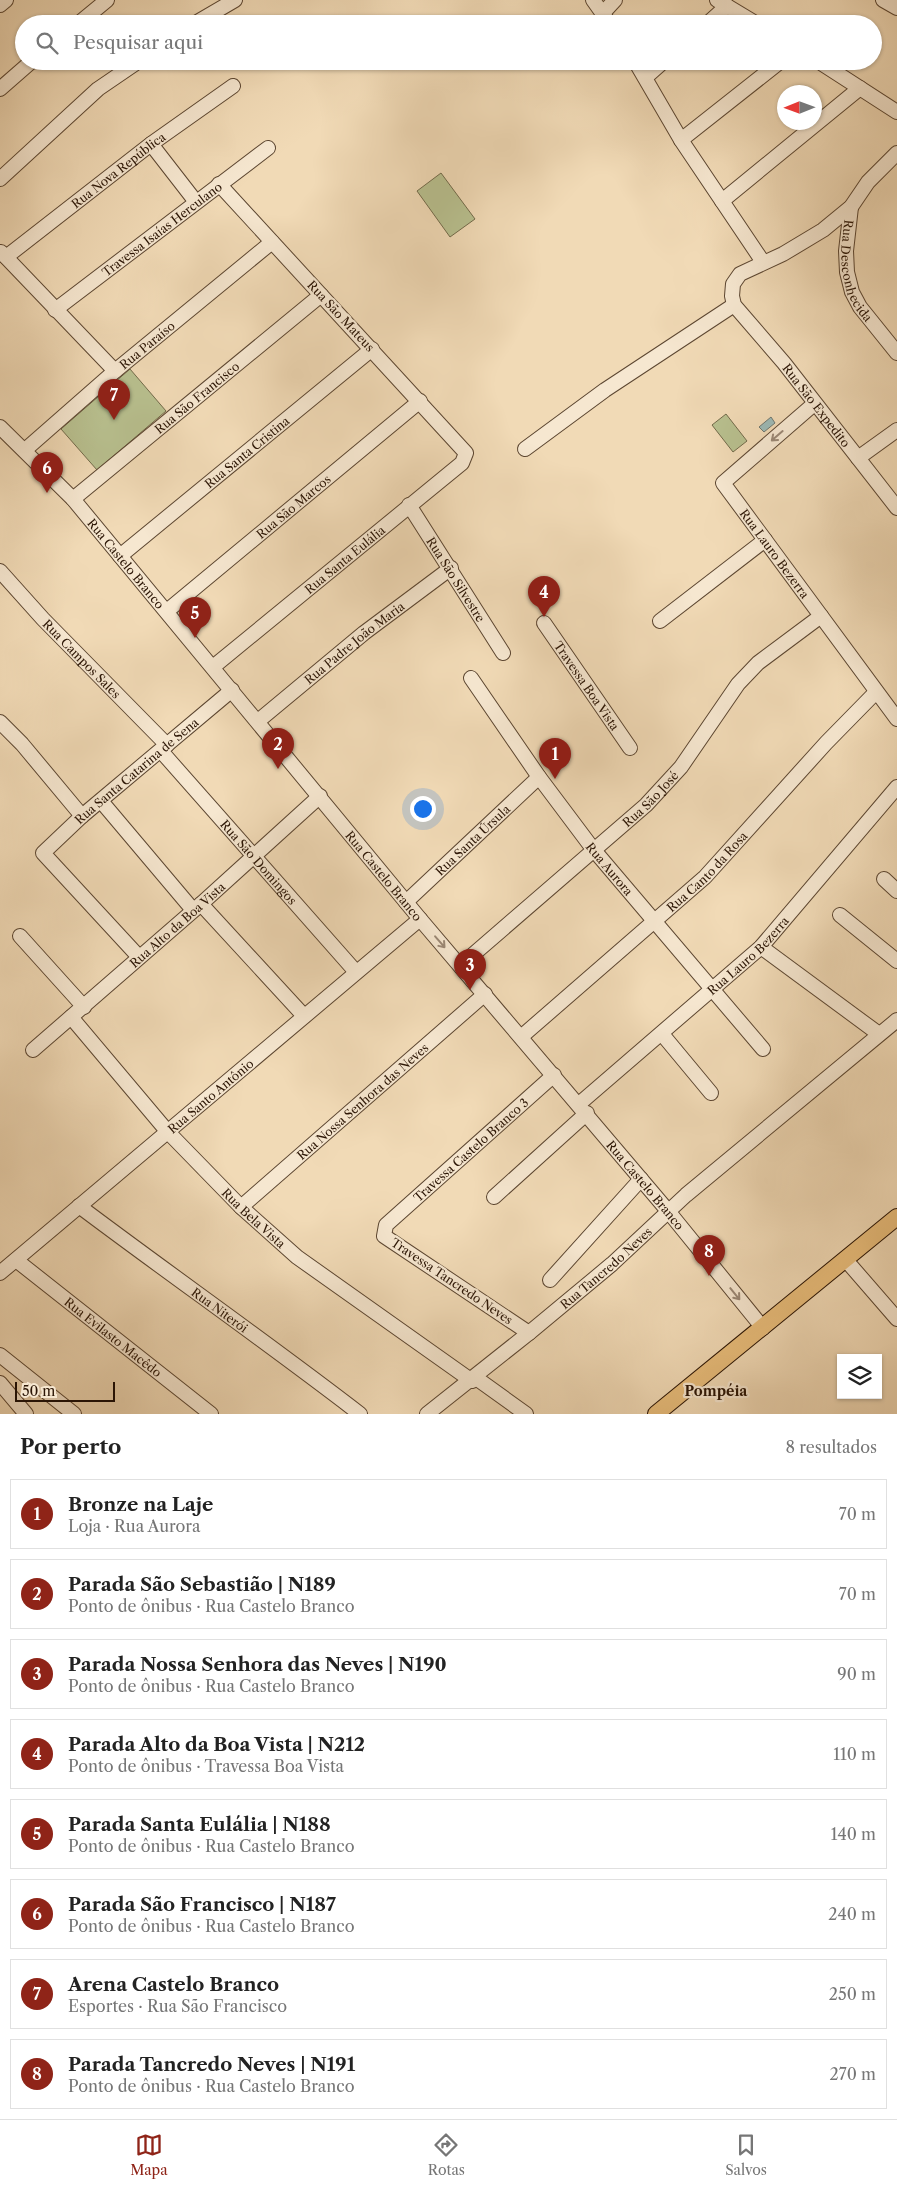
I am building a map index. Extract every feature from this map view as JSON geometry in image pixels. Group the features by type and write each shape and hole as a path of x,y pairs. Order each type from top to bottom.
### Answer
{"main road":[{"path":"656,1414 897,1217"}],"street":[{"path":"0,6 6,0"},
{"path":"89,15 107,0"},
{"path":"209,15 235,0"},
{"path":"593,0 604,15"},
{"path":"608,15 615,0"},
{"path":"883,0 897,8"},
{"path":"713,15 722,3 742,15"},
{"path":"0,89 22,70"},
{"path":"0,179 33,152 98,90 126,70"},
{"path":"641,70 681,140 763,262"},
{"path":"646,78 654,70"},
{"path":"681,140 769,70"},
{"path":"832,70 897,112"},
{"name":"Rua Nova República","path":"3,254 151,144 233,86"},
{"path":"722,200 860,88"},
{"path":"151,144 196,202"},
{"name":"Travessa Isaías Herculano","path":"56,310 268,148"},
{"path":"525,450 605,390 734,305 732,296 733,284 740,274 804,243 852,207 868,182 897,153"},
{"name":"Rua São Mateus","path":"219,184 463,448"},
{"name":"Rua Desconhecida","path":"852,207 846,251 847,272 852,292 860,307 897,353"},
{"name":"Rua Paraíso","path":"25,450 115,371 272,242"},
{"path":"3,254 115,371"},
{"name":"Rua São Francisco","path":"73,499 321,295"},
{"name":"Rua São Expedito","path":"734,305 897,508"},
{"name":"Rua Santa Cristina","path":"120,556 372,349"},
{"name":"Rua São Marcos","path":"167,611 420,400"},
{"name":"Rua Lauro Bezerra","path":"814,404 723,483 897,719"},
{"name":"Rua Castelo Branco","path":"0,427 73,499 420,919 642,1179 763,1328"},
{"path":"858,458 897,430"},
{"name":"Rua Santa Eulália","path":"213,667 409,504 462,464 466,452 463,448"},
{"name":"Rua São Silvestre","path":"409,504 452,568 503,653"},
{"path":"660,621 765,540"},
{"name":"Rua Padre João Maria","path":"258,721 364,634 452,568"},
{"name":"Rua Campos Sales","path":"0,571 164,748"},
{"name":"Rua São José","path":"461,965 646,805 681,768 738,684 758,663 821,616"},
{"name":"Travessa Boa Vista","path":"544,624 630,748"},
{"name":"Rua Aurora","path":"471,678 539,777 593,850 763,1050"},
{"name":"Rua Santa Catarina de Sena","path":"139,957 43,853 82,816 232,690"},
{"name":"Rua Canto da Rosa","path":"521,1037 705,877 826,743 876,692"},
{"path":"0,722 22,744 82,816"},
{"name":"Rua São Domingos","path":"164,748 252,856 356,972"},
{"name":"Rua Santa Úrsula","path":"406,902 539,777"},
{"name":"Rua Lauro Bezerra","path":"494,1197 662,1034 760,948 897,787"},
{"name":"Rua Alto da Boa Vista","path":"33,1050 197,907 320,796"},
{"path":"101,801 197,907 304,1016"},
{"path":"884,879 897,891"},
{"path":"840,916 897,961"},
{"name":"Rua Santo Antônio","path":"0,1273 420,919"},
{"path":"20,936 84,1006"},
{"path":"760,948 879,1034"},
{"name":"Rua Nossa Senhora das Neves","path":"241,1207 485,994"},
{"name":"Rua Bela Vista","path":"71,1017 168,1131 241,1207 297,1256 526,1414"},
{"name":"Rua Tancredo Neves","path":"427,1414 474,1379 530,1333 612,1264 668,1211 897,1020"},
{"path":"662,1034 711,1093"},
{"name":"Travessa Castelo Branco 3","path":"386,1225 554,1075"},
{"path":"550,1280 642,1179"},
{"name":"Rua Niterói","path":"79,1206 166,1272 285,1356 360,1414"},
{"name":"Travessa Tancredo Neves","path":"386,1225 384,1236 530,1333"},
{"path":"845,1259 897,1319"},
{"name":"Rua Evilasto Macêdo","path":"16,1260 211,1414"},
{"path":"0,1355 74,1414"},
{"path":"0,1383 26,1414"}],"green space":[{"path":"441,173 475,219 450,237 417,191"},
{"path":"130,369 166,411 97,470 61,429"},
{"path":"726,414 747,441 733,452 712,425"}],"water":[{"path":"771,417 775,423 764,432 759,427"}],"place":[{"name":"Arena Castelo Branco","path":"114,420"},
{"name":"Parada São Francisco | N187","path":"47,493"},
{"name":"Parada Alto da Boa Vista | N212","path":"544,617"},
{"name":"Parada Santa Eulália | N188","path":"195,638"},
{"name":"Parada São Sebastião | N189","path":"278,769"},
{"name":"Bronze na Laje","path":"555,779"},
{"name":"Parada Nossa Senhora das Neves | N190","path":"470,990"},
{"name":"Parada Tancredo Neves | N191","path":"709,1276"}],"district":[{"name":"Pompéia","path":"716,1391"}]}
